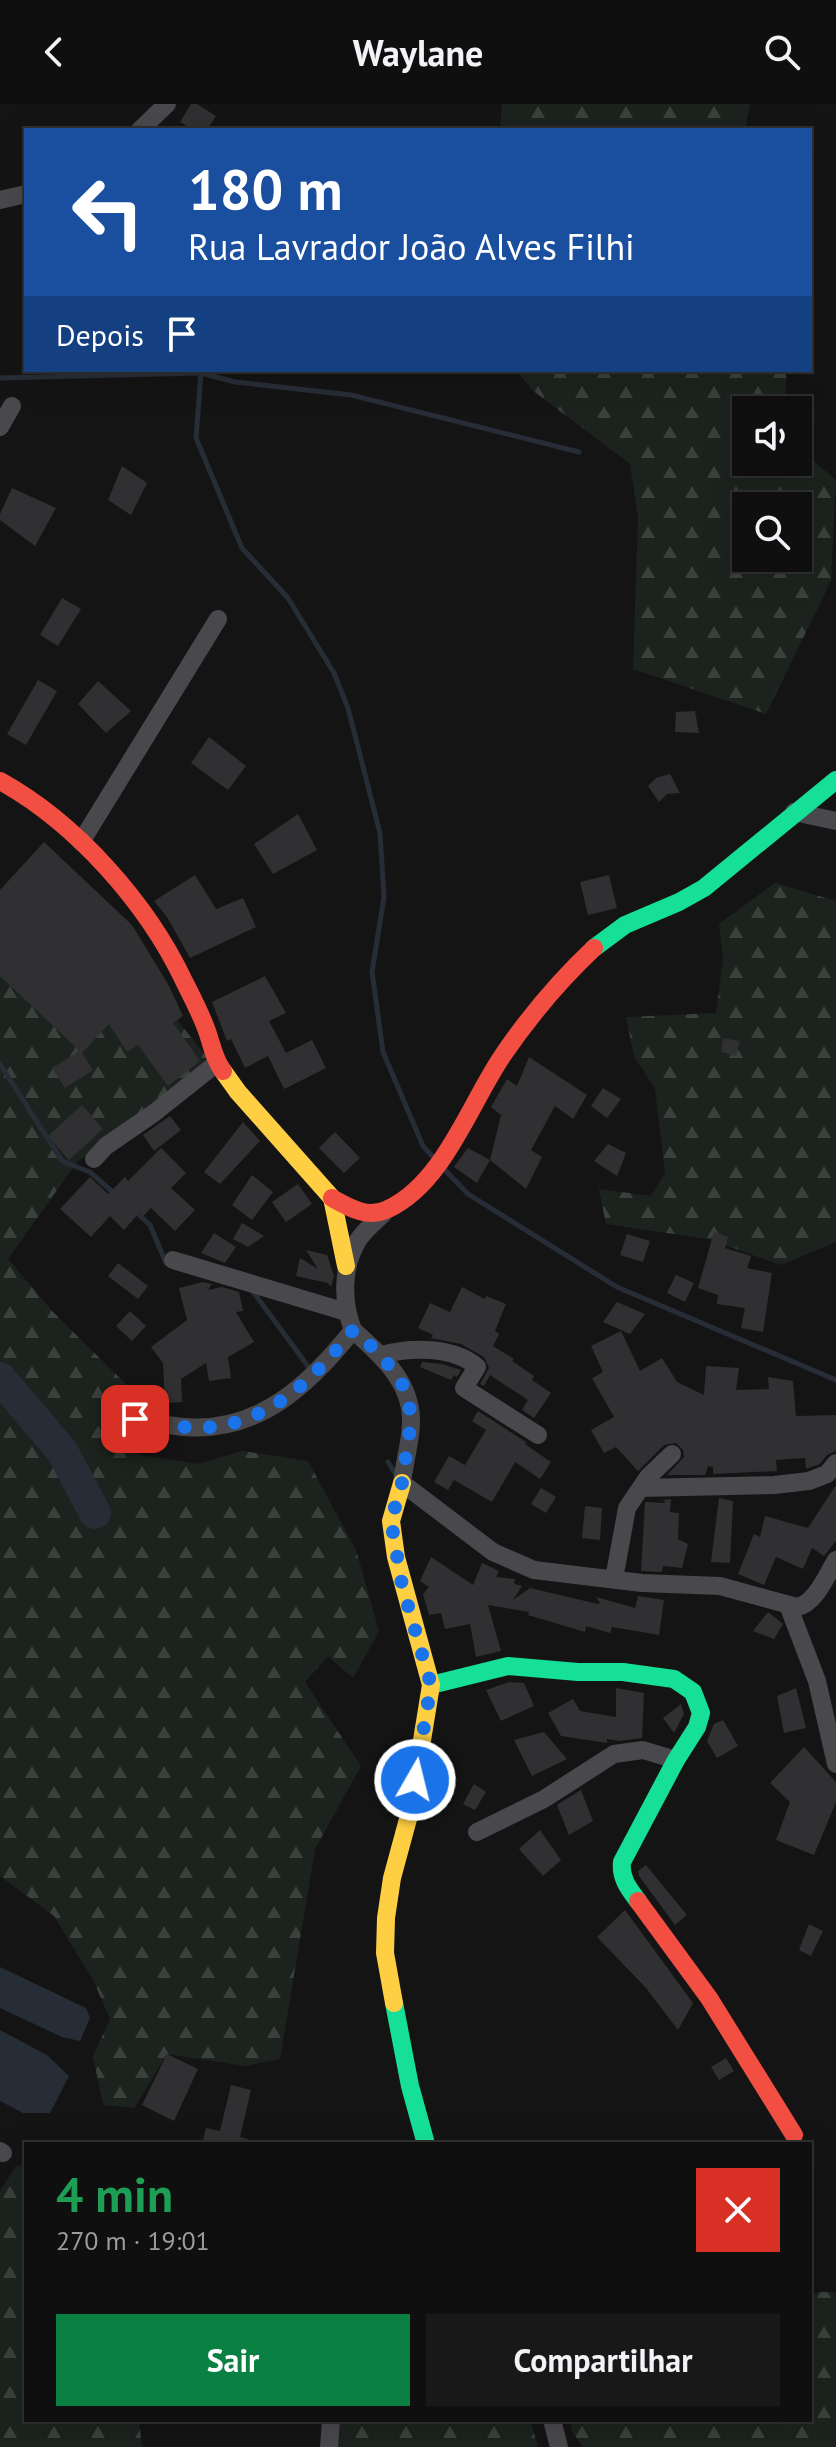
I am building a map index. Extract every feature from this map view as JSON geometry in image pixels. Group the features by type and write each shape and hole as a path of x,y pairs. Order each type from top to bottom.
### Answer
{"street":[{"path":"142,128 167,104"},
{"path":"0,200 24,194"},
{"path":"0,427 12,406"},
{"path":"81,842 218,619"},
{"path":"346,1266 358,1239 440,1164 501,1059 542,1005 604,938 627,923 702,890 836,780"},
{"path":"0,781 20,792 81,842 153,925 206,1028 217,1063 245,1100 332,1198 357,1213 369,1216 384,1213"},
{"path":"794,812 836,821"},
{"path":"94,1159 106,1146 217,1063"},
{"path":"332,1198 346,1266 346,1312 353,1330 381,1355 401,1381 409,1403 411,1422 402,1483 391,1521 396,1557 431,1685 411,1808 392,1878 385,1953 410,2086 425,2142"},
{"path":"173,1260 346,1312"},
{"path":"112,1415 184,1427 212,1427 257,1416 292,1394 330,1359 353,1330"},
{"path":"381,1355 411,1350 466,1357 477,1367 464,1388 538,1435"},
{"path":"614,1579 627,1508 659,1465 672,1454"},
{"path":"641,1488 774,1485 809,1481 827,1474 836,1463"},
{"path":"402,1483 493,1552 534,1570 642,1583 720,1586 788,1605 804,1606 836,1560"},
{"path":"788,1605 817,1681 836,1764"},
{"path":"431,1685 508,1666 623,1672 674,1679 693,1692 701,1713 697,1727 622,1862 621,1871 625,1883 709,1998 794,2135"},
{"path":"477,1832 544,1799 614,1754 643,1750 676,1760"},
{"path":"329,2447 331,2422"},
{"path":"553,2422 559,2447"}],"green space":[{"path":"502,104 750,104 745,128 500,128"},
{"path":"518,372 787,372 785,396 732,396 732,476 812,476 812,460 836,480 831,581 766,714 633,669 638,517 630,464 532,390"},
{"path":"775,883 836,901 836,1242 781,1265 708,1239 606,1224 599,1189 651,1196 665,1173 655,1089 634,1056 626,1017 716,1013 723,959 719,924"},
{"path":"0,935 146,981 210,1061 77,1162 8,1259 52,1311 132,1390 140,1455 198,1464 242,1451 308,1461 356,1550 379,1631 353,1678 328,1656 305,1682 361,1766 315,1849 280,2059 245,2066 167,2054 134,2108 103,2105 93,2056 110,2019 93,1980 54,1916 0,1876"},
{"path":"24,2165 24,2422 139,2422 142,2447 0,2447 0,2191 16,2166"},
{"path":"836,2292 836,2447 583,2447 571,2430 573,2422 812,2422 812,2294"},
{"path":"337,2422 531,2422 538,2447 336,2447"}],"shaded area":[{"path":"0,1967 86,2008 90,2018 80,2041 62,2037 0,2008"},
{"path":"0,2030 47,2055 69,2076 50,2113 23,2113 0,2101"}],"building":[{"path":"191,104 197,104 216,116 208,128 190,128 180,122"},
{"path":"122,466 147,483 131,515 108,500"},
{"path":"12,488 56,508 35,546 0,520"},
{"path":"62,598 81,609 58,646 40,635"},
{"path":"38,680 57,691 26,745 7,734"},
{"path":"98,681 131,711 106,733 78,704"},
{"path":"695,711 699,733 675,732 676,712"},
{"path":"209,737 246,766 228,790 191,763"},
{"path":"670,774 680,793 667,794 659,802 648,786 656,778"},
{"path":"298,814 317,850 273,874 254,844"},
{"path":"44,842 132,925 168,984 183,1016 173,1023 200,1061 168,1086 138,1045 127,1052 109,1024 82,1053 93,1070 65,1088 52,1068 80,1051 0,976 0,890"},
{"path":"195,875 216,909 243,898 256,927 190,958 167,917 154,901"},
{"path":"609,875 617,908 588,915 580,882"},
{"path":"265,976 286,1013 269,1021 286,1053 312,1040 326,1068 284,1089 268,1056 245,1068 231,1039 227,1041 212,1002"},
{"path":"723,1038 740,1041 736,1056 721,1052"},
{"path":"529,1057 587,1095 573,1119 555,1106 531,1150 542,1157 526,1189 490,1160 501,1115 491,1107 507,1079 517,1086"},
{"path":"603,1088 621,1099 607,1118 591,1106"},
{"path":"82,1105 103,1129 69,1160 48,1136"},
{"path":"170,1116 181,1130 154,1151 143,1135"},
{"path":"243,1122 260,1141 220,1184 204,1172"},
{"path":"335,1132 360,1158 344,1173 319,1148"},
{"path":"608,1144 626,1153 617,1176 594,1161"},
{"path":"161,1148 186,1173 171,1188 195,1210 175,1231 151,1208 143,1216 140,1212 124,1230 110,1216 91,1237 60,1209 90,1177 108,1194 125,1177 128,1181"},
{"path":"468,1148 490,1160 477,1183 454,1167"},
{"path":"252,1175 273,1192 252,1220 232,1205"},
{"path":"298,1184 312,1204 286,1222 272,1202"},
{"path":"242,1223 264,1236 248,1247 233,1239"},
{"path":"714,1232 728,1237 725,1248 751,1256 747,1268 772,1273 763,1332 741,1328 745,1308 717,1304 718,1295 698,1288"},
{"path":"214,1233 236,1247 225,1263 201,1253"},
{"path":"627,1234 650,1241 643,1262 620,1255"},
{"path":"306,1250 327,1255 334,1276 331,1287 328,1283 296,1276 300,1258 318,1269"},
{"path":"118,1263 148,1286 138,1299 108,1276"},
{"path":"676,1275 694,1283 685,1302 667,1293"},
{"path":"203,1282 212,1284 208,1290 222,1287 239,1292 243,1311 236,1312 254,1342 228,1357 231,1378 209,1381 206,1363 181,1379 182,1402 165,1403 163,1363 151,1347 187,1320 179,1288"},
{"path":"462,1287 485,1299 486,1296 506,1304 495,1331 499,1334 493,1346 514,1359 512,1361 534,1376 532,1380 551,1393 534,1418 522,1410 528,1400 490,1375 484,1386 480,1384 489,1368 484,1357 461,1344 431,1338 433,1335 418,1328 430,1303 450,1312"},
{"path":"617,1302 645,1314 630,1334 603,1322"},
{"path":"130,1311 146,1326 132,1341 116,1326"},
{"path":"621,1331 640,1371 662,1358 677,1382 704,1395 706,1366 739,1368 736,1390 769,1389 768,1377 793,1381 796,1416 836,1415 836,1451 827,1455 820,1464 806,1469 805,1458 776,1460 777,1471 713,1474 713,1467 708,1466 705,1475 667,1475 684,1457 683,1450 676,1443 664,1445 638,1471 616,1447 604,1453 591,1430 614,1417 592,1378 603,1372 591,1346"},
{"path":"422,1362 461,1370 451,1380 420,1367"},
{"path":"478,1411 551,1462 540,1479 515,1462 492,1502 454,1480 448,1490 434,1482 449,1456 465,1465 486,1430 472,1421"},
{"path":"836,1485 836,1541 824,1556 812,1548 803,1569 776,1557 764,1585 738,1574 754,1534 760,1537 765,1516 808,1528"},
{"path":"541,1488 556,1497 546,1513 531,1504"},
{"path":"719,1498 733,1501 730,1563 711,1562"},
{"path":"671,1499 670,1512 679,1513 678,1539 688,1544 682,1568 663,1566 662,1572 641,1571 645,1502 666,1503 663,1500"},
{"path":"585,1506 602,1508 600,1540 582,1538"},
{"path":"431,1557 473,1585 482,1563 499,1571 496,1577 515,1579 514,1584 522,1586 513,1600 530,1588 598,1604 596,1597 635,1608 638,1596 664,1600 659,1635 612,1627 610,1633 586,1626 585,1632 528,1615 529,1612 488,1605 501,1651 476,1657 470,1624 445,1629 441,1613 429,1615 423,1594 429,1587 420,1581"},
{"path":"768,1612 783,1624 774,1639 753,1631"},
{"path":"509,1682 524,1683 534,1706 501,1721 486,1690"},
{"path":"616,1688 644,1693 642,1738 607,1739 607,1743 561,1736 548,1713 573,1699 580,1711 616,1717"},
{"path":"796,1688 806,1728 784,1733 777,1696"},
{"path":"681,1704 684,1714 674,1733 663,1718"},
{"path":"723,1720 738,1746 717,1758 707,1741 714,1724"},
{"path":"544,1732 567,1759 532,1776 514,1740"},
{"path":"804,1747 836,1782 836,1802 814,1855 776,1840 790,1802 770,1783"},
{"path":"474,1784 486,1792 475,1810 463,1804"},
{"path":"581,1790 593,1821 569,1835 557,1805"},
{"path":"540,1830 561,1860 543,1876 519,1849"},
{"path":"646,1865 687,1915 675,1925 639,1876 638,1871"},
{"path":"625,1910 693,2003 678,2030 646,1988 597,1937"},
{"path":"809,1924 823,1931 811,1956 799,1950"},
{"path":"167,2054 198,2069 174,2121 142,2105"},
{"path":"726,2058 734,2071 719,2080 711,2067"},
{"path":"231,2085 251,2090 240,2137 250,2142 202,2142 206,2128 220,2131"}],"waterway":[{"path":"201,373 196,438 242,548 288,598 334,673 348,708 380,833 384,897 372,972 383,1052 423,1146 433,1157"},
{"path":"0,378 201,373 235,382 351,395 579,452"},
{"path":"0,1064 62,1161 90,1172 115,1194"},
{"path":"445,1170 468,1194 617,1287 836,1380"},
{"path":"135,1211 150,1225 166,1263"},
{"path":"251,1289 310,1369"},
{"path":"0,1378 62,1451 95,1513"},
{"path":"388,1462 398,1478"}],"traffic: fast":[{"path":"594,948 625,925 704,888 836,780"},
{"path":"431,1685 508,1666 623,1672 674,1679 693,1692 701,1713 697,1727 622,1862 628,1888 638,1901"},
{"path":"394,2003 410,2086 425,2142"}],"traffic: slow":[{"path":"223,1071 332,1198 346,1266"},
{"path":"394,2003 385,1953 386,1918 392,1878 411,1808 431,1685 396,1557 391,1521 402,1483"}],"traffic: jam":[{"path":"0,781 56,819 82,842 130,895 169,952 199,1012 223,1071"},
{"path":"332,1198 359,1211 381,1212 408,1197 425,1181 454,1140 513,1041 557,986 594,948"},
{"path":"638,1901 709,1998 794,2135"}],"route":[{"path":"135,1419 184,1427 212,1427 257,1416 292,1394 330,1359 353,1330 381,1355 401,1381 409,1403 411,1422 402,1483 391,1521 402,1585 431,1685 415,1780"}]}
